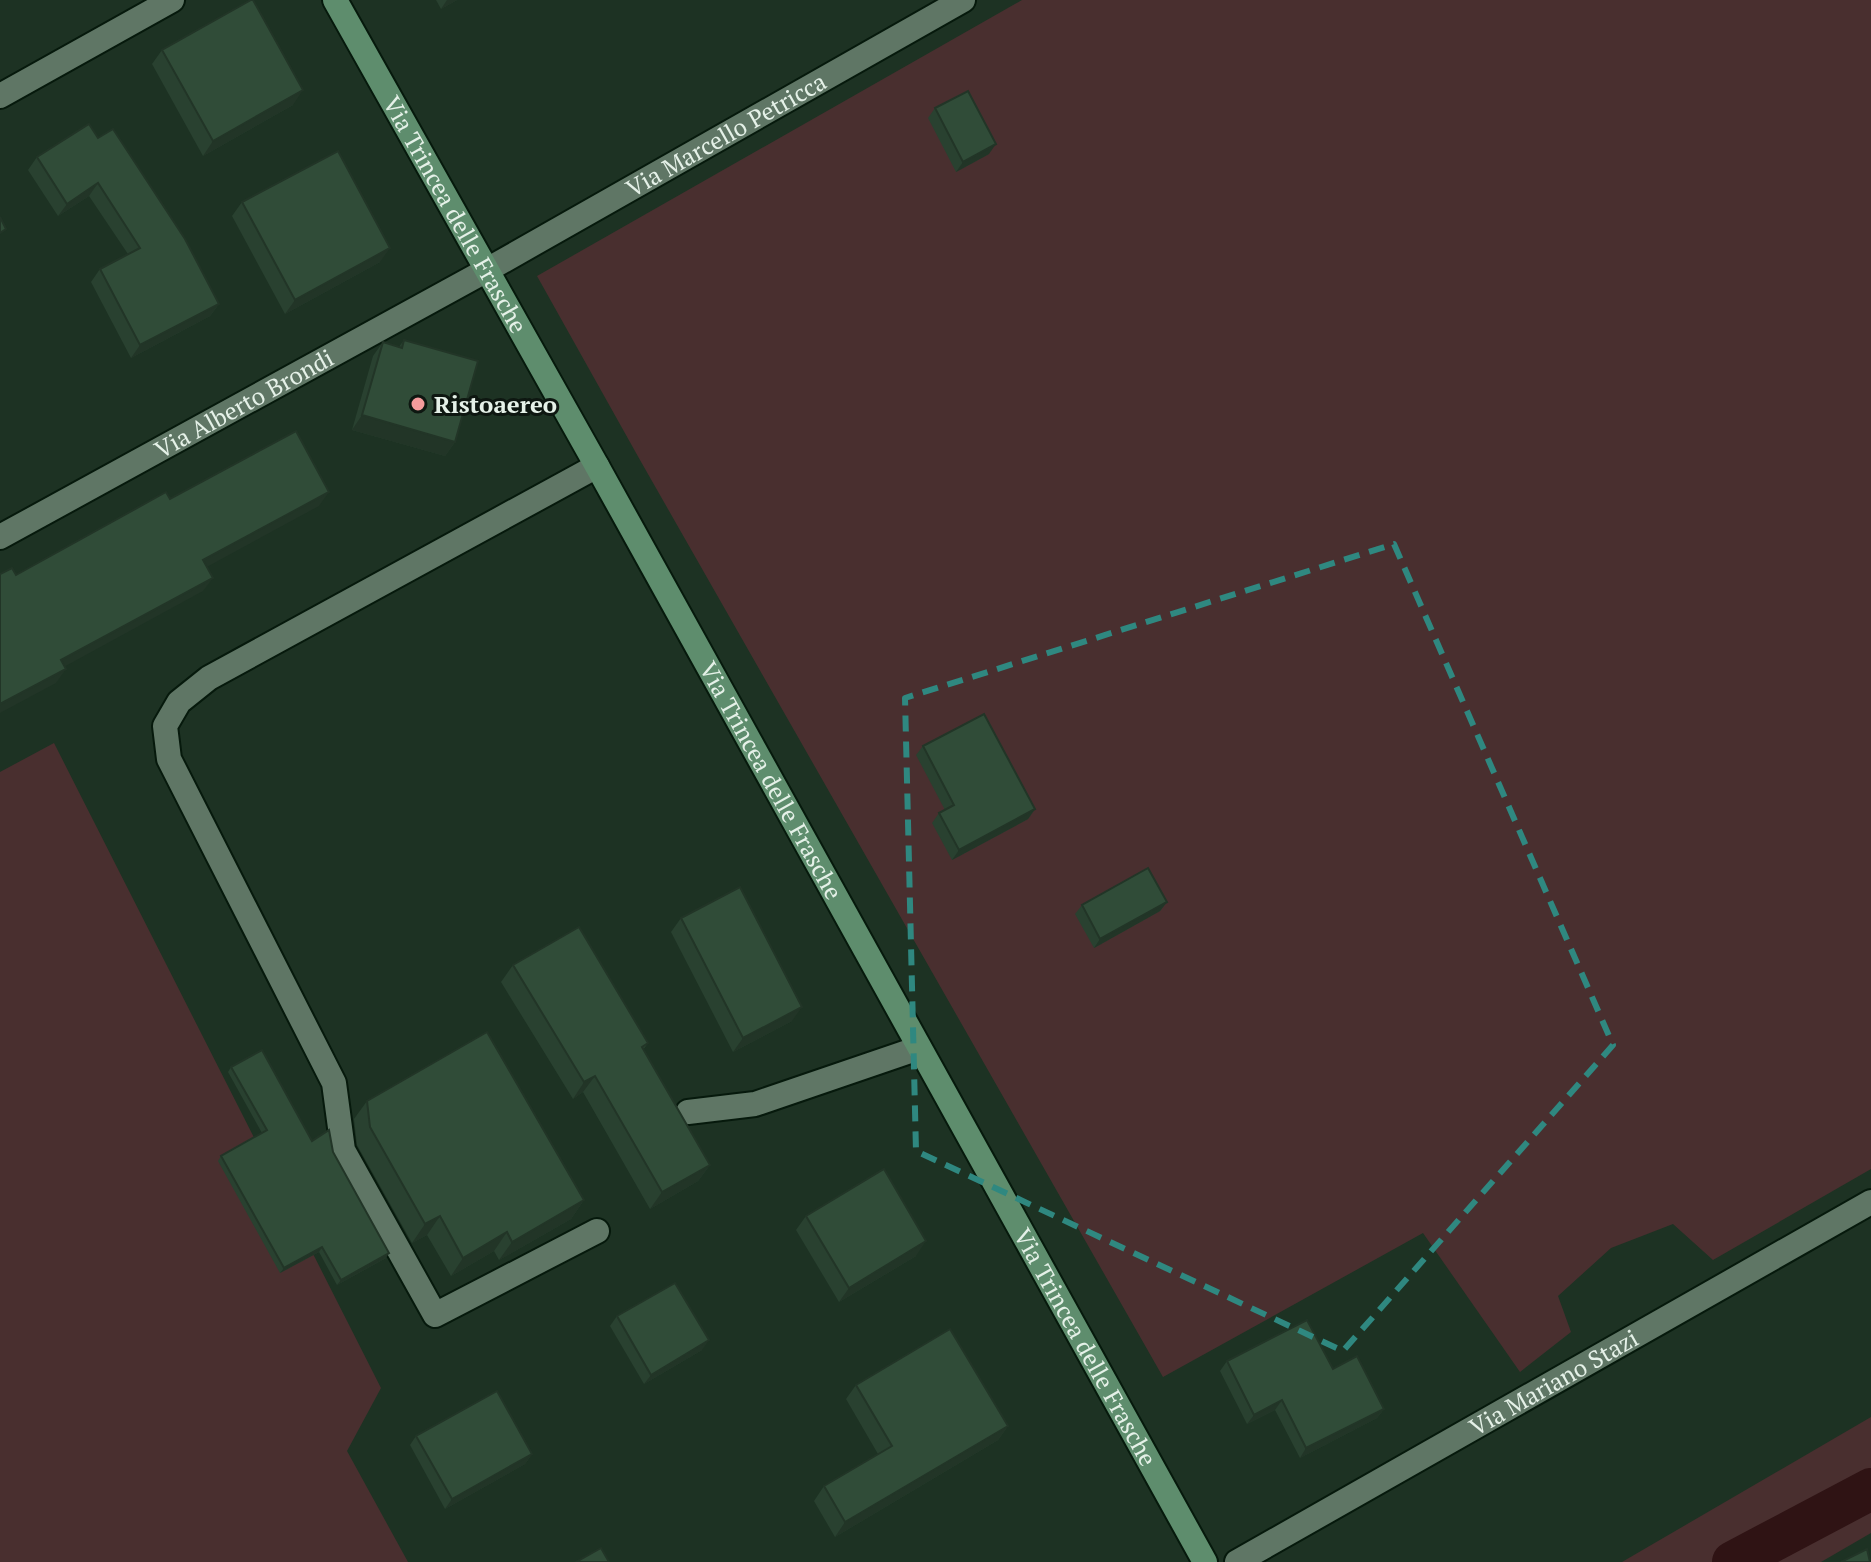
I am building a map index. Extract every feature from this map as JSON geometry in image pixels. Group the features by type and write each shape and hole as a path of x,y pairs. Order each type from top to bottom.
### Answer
{"street":[{"path":"0,96 172,0"},
{"name":"Via Trincea delle Frasche","path":"335,0 1205,1562"},
{"name":"Via Marcello Petricca","path":"487,270 963,0"},
{"name":"Via Alberto Brondi","path":"0,537 487,270"},
{"path":"597,466 209,678 179,702 165,726 169,759 334,1083 343,1150 435,1315 597,1231"},
{"path":"688,1112 755,1104 919,1048"},
{"name":"Via Mariano Stazi","path":"1237,1562 1871,1202"}],"highlighted area":[{"path":"1394,544 1613,1045 1343,1351 916,1151 905,698"}],"shaded area":[{"path":"1022,0 1871,0 1871,1169 1713,1260 1673,1224 1611,1248 1558,1296 1571,1332 1520,1372 1423,1233 1163,1377 537,276"},
{"path":"54,743 381,1388 347,1451 408,1562 0,1562 0,772"},
{"path":"1871,1417 1871,1533 1821,1562 1622,1562"}],"building":[{"path":"251,0 303,90 213,141 162,50"},
{"path":"968,91 996,144 963,162 935,108"},
{"path":"89,124 98,138 113,129 185,239 219,304 140,345 100,269 140,248 98,183 67,204 37,157"},
{"path":"338,151 390,248 295,300 242,202"},
{"path":"0,217 6,229 0,233"},
{"name":"Ristoaereo","path":"404,340 478,361 455,442 362,415 383,342 402,348"},
{"path":"296,431 329,492 203,560 213,578 61,660 66,669 0,704 0,574 12,568 16,575 166,492 170,499"},
{"path":"984,714 1035,809 959,850 939,813 954,805 923,746"},
{"path":"1148,868 1167,902 1100,939 1082,905"},
{"path":"740,887 802,1007 743,1038 681,918"},
{"path":"579,927 648,1043 642,1047 710,1165 662,1192 595,1076 584,1082 513,965"},
{"path":"487,1032 584,1200 512,1242 507,1232 463,1258 440,1216 425,1224 370,1127 367,1101"},
{"path":"262,1050 312,1141 329,1130 333,1152 389,1253 341,1280 322,1247 284,1268 221,1156 267,1130 231,1067"},
{"path":"884,1169 926,1241 849,1288 806,1216"},
{"path":"675,1283 709,1340 651,1375 617,1316"},
{"path":"1307,1320 1333,1369 1357,1356 1384,1409 1306,1448 1282,1400 1254,1415 1227,1361"},
{"path":"950,1329 1008,1426 845,1522 824,1486 892,1446 856,1385"},
{"path":"497,1391 532,1454 452,1499 416,1436"},
{"path":"601,1548 609,1562 576,1562"},
{"path":"1867,1549 1870,1562 1841,1562"}],"waterway":[{"path":"1733,1562 1871,1489"}],"place":[{"name":"Ristoaereo","path":"418,404"}]}
